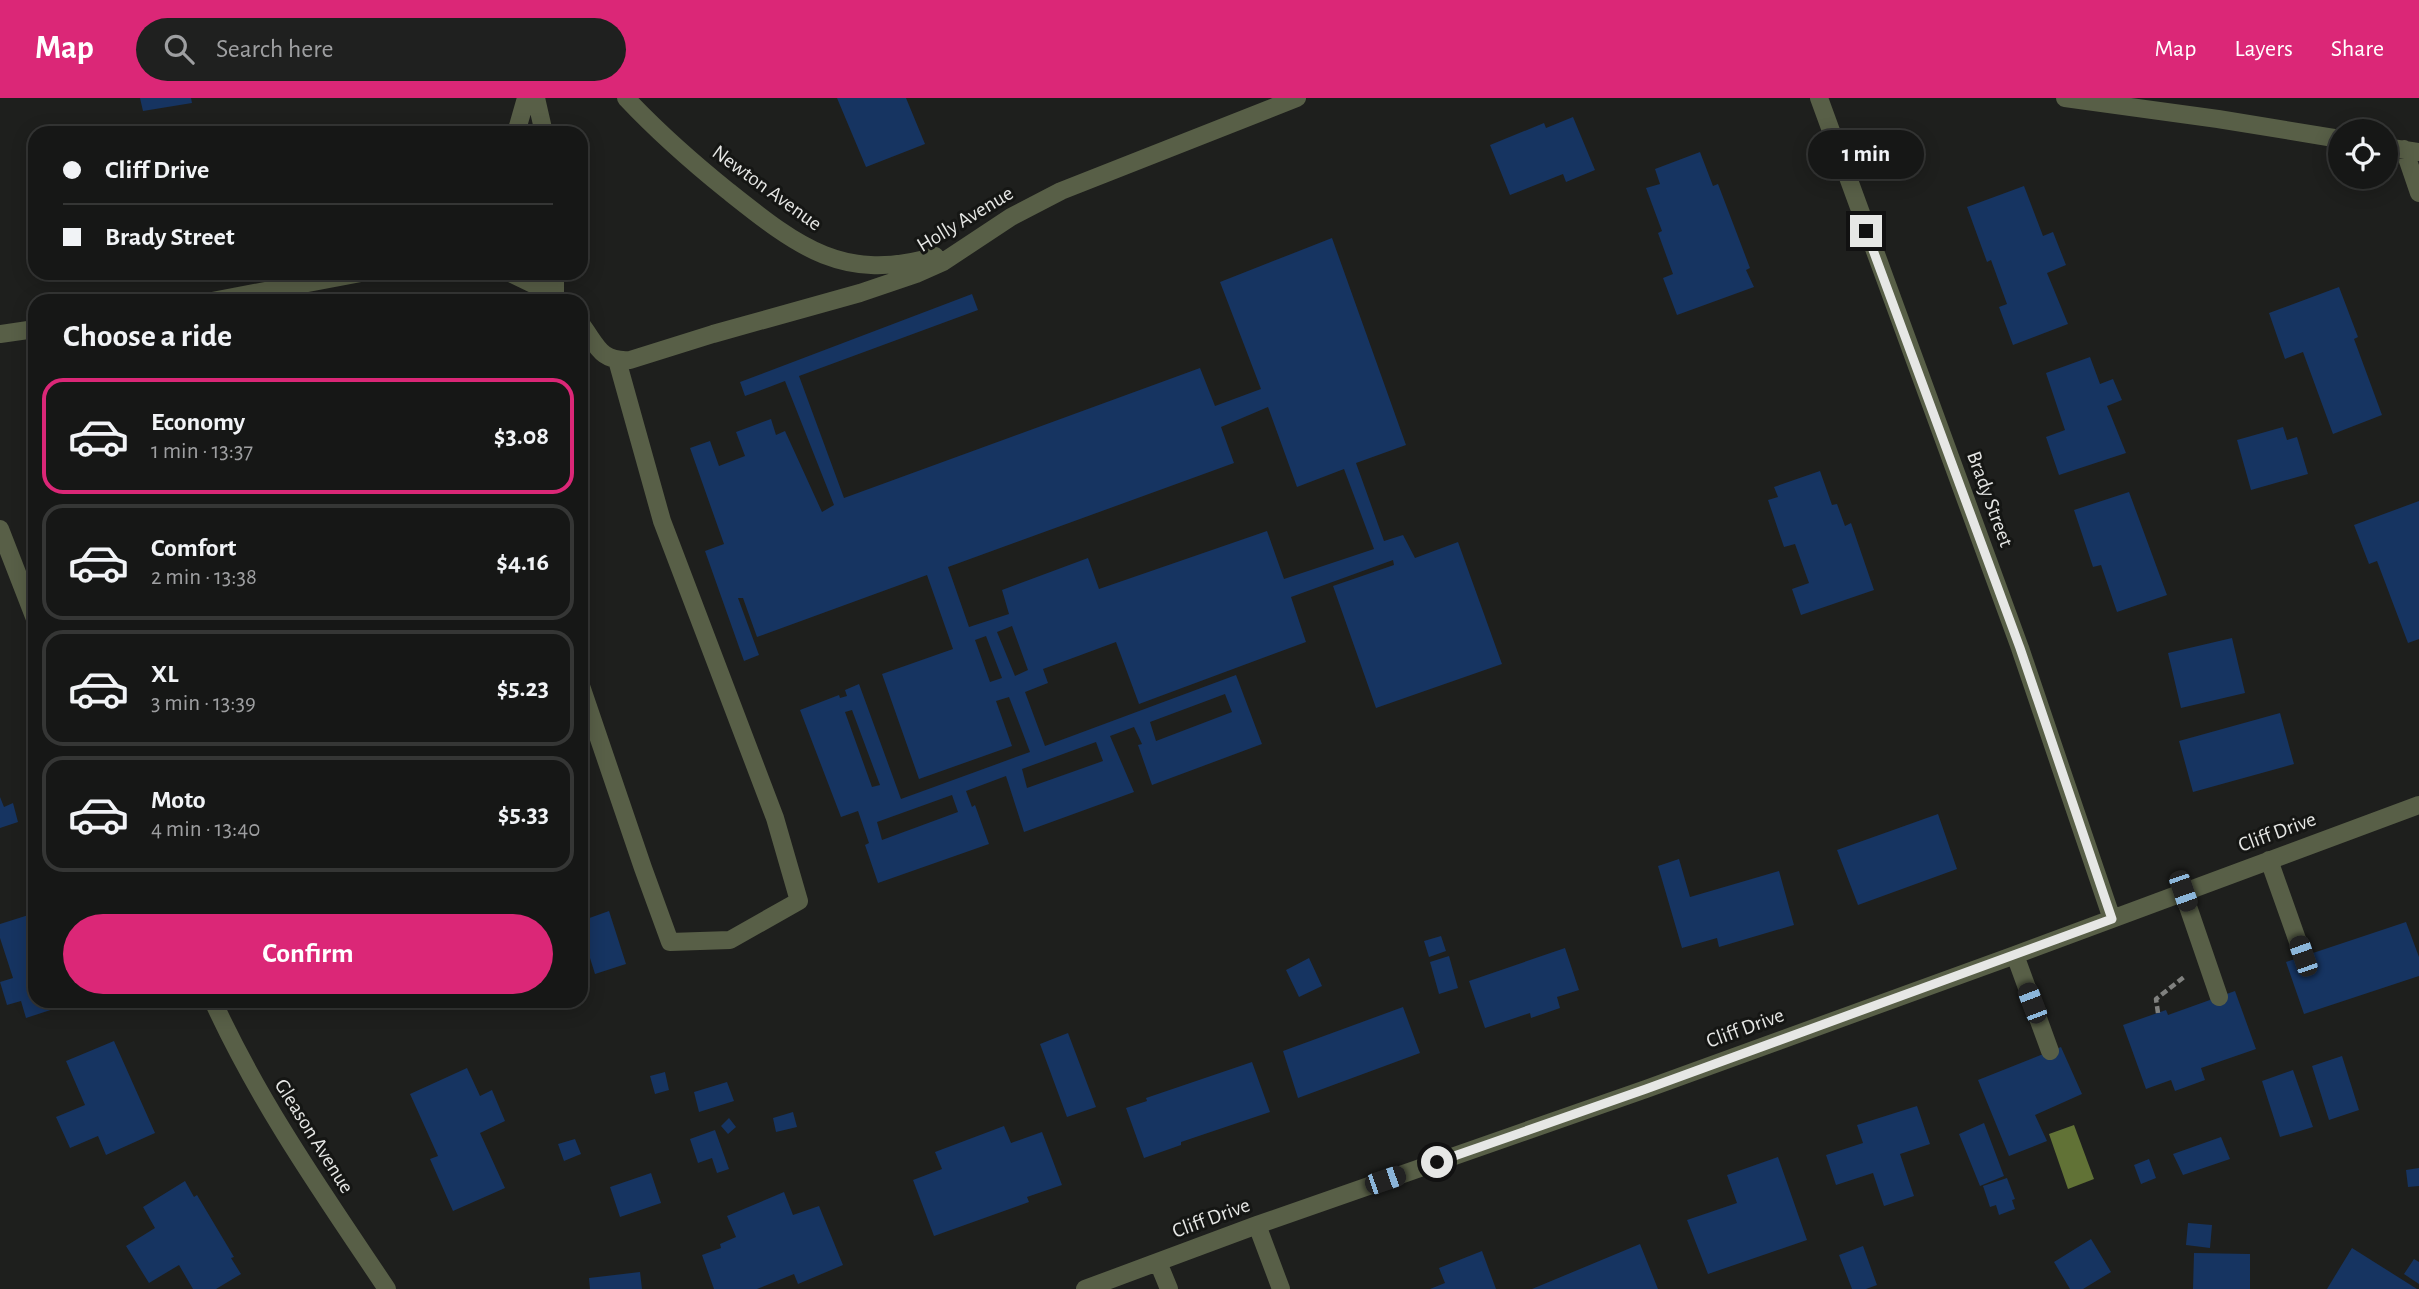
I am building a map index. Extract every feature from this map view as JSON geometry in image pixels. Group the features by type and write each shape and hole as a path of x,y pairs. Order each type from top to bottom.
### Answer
{"street":[{"path":"518,126 526,98"},
{"path":"536,98 542,126"},
{"name":"Newton Avenue","path":"626,98 705,172 779,231 821,254 852,263 895,265 949,251 983,235"},
{"name":"Holly Avenue","path":"617,360 630,360 888,284 943,262 983,235 1061,191 1297,98"},
{"name":"Brady Street","path":"1819,98 2020,648 2112,919"},
{"path":"2065,98 2328,137"},
{"path":"2411,150 2419,194"},
{"path":"249,294 324,280"},
{"path":"522,280 545,294"},
{"path":"0,334 28,330"},
{"path":"588,334 599,351 617,360 662,521 775,818 799,901 730,940 670,942 588,707"},
{"path":"0,528 28,600"},
{"name":"Cliff Drive","path":"1085,1289 1257,1225 2015,956 2419,805"},
{"path":"2269,860 2303,956"},
{"path":"2183,891 2219,997"},
{"path":"2015,956 2050,1051"},
{"name":"Gleason Avenue","path":"217,1008 273,1116 387,1289"},
{"path":"1257,1225 1281,1289"},
{"path":"1158,1262 1169,1289"}],"path":[{"path":"2158,1013 2156,999 2206,958"}],"shaded area":[{"path":"2074,1125 2094,1179 2068,1189 2049,1134"}],"building":[{"path":"140,98 191,98 192,103 143,111"},
{"path":"837,98 906,98 925,144 866,167"},
{"path":"1573,117 1595,170 1566,182 1563,174 1510,195 1490,145 1544,123 1546,128"},
{"path":"1700,152 1713,186 1718,184 1750,268 1746,270 1754,287 1677,315 1663,278 1673,274 1658,233 1662,231 1646,188 1660,184 1655,169"},
{"path":"2024,186 2043,236 2053,232 2066,265 2047,273 2068,324 2013,345 1999,307 2007,304 1991,260 1987,262 1967,207"},
{"path":"1332,238 1406,445 1356,463 1384,541 1403,535 1415,558 1458,542 1502,664 1376,708 1333,586 1394,565 1393,560 1291,597 1306,642 1139,704 1116,642 1043,669 1048,683 1025,692 1045,746 1236,675 1262,744 1152,785 1138,745 1142,744 1134,727 1110,736 1134,792 1024,832 1006,776 966,791 972,807 975,805 989,844 878,883 865,845 869,843 858,811 841,817 800,710 839,695 840,698 847,696 845,690 859,684 901,799 1030,752 1009,697 996,701 1012,746 919,779 882,674 953,649 927,575 757,637 743,598 738,598 759,655 744,661 705,551 724,544 690,448 710,441 719,466 745,456 736,432 771,419 776,435 785,431 822,512 834,505 785,381 745,396 740,382 972,294 978,310 799,376 844,498 1200,368 1215,406 1261,389 1220,282","holes":["1268,407 1297,487 1344,469 1374,549 1284,579 1267,531 1099,589 1088,558 1002,590 1009,614 969,627 948,567 1234,463 1221,427","1012,626 1028,670 1015,676 997,632","986,636 1002,678 990,682 975,640","1225,694 1232,712 1156,741 1150,722","852,710 880,785 872,787 845,712","1096,742 1103,761 1027,788 1022,769","952,795 958,812 882,840 877,822"]},
{"path":"2339,287 2358,337 2354,339 2382,415 2333,434 2303,352 2285,359 2269,313"},
{"path":"2090,357 2100,384 2113,379 2122,400 2107,406 2126,453 2059,475 2046,437 2065,430 2046,373"},
{"path":"2283,427 2287,440 2297,437 2308,474 2251,490 2237,440"},
{"path":"1820,471 1832,505 1837,504 1845,526 1851,523 1874,590 1801,615 1792,589 1809,583 1795,544 1784,547 1768,500 1778,497 1774,487"},
{"path":"2129,492 2167,595 2117,612 2101,565 2093,567 2074,510"},
{"path":"2419,501 2419,639 2408,643 2377,561 2369,564 2354,525"},
{"path":"2232,638 2245,693 2181,708 2168,653"},
{"path":"2280,713 2294,764 2193,792 2179,741"},
{"path":"0,797 4,807 13,803 18,822 0,828"},
{"path":"1938,814 1957,869 1858,905 1837,850"},
{"path":"1679,859 1690,897 1779,871 1794,925 1719,947 1717,938 1682,948 1658,866"},
{"path":"609,911 626,964 595,974 588,952 588,918"},
{"path":"28,915 28,1008 57,1008 26,1018 21,1001 7,1005 0,982 13,978 0,938 0,924"},
{"path":"2406,922 2419,957 2419,976 2304,1014 2286,962"},
{"path":"1441,936 1446,951 1429,957 1424,941"},
{"path":"1565,948 1579,990 1557,997 1560,1008 1531,1018 1530,1013 1485,1028 1469,981"},
{"path":"1449,956 1458,988 1439,994 1430,962"},
{"path":"1309,958 1322,986 1299,997 1286,970"},
{"path":"2235,991 2256,1049 2201,1068 2205,1080 2175,1091 2171,1080 2146,1089 2123,1025 2166,1010 2168,1015"},
{"path":"1403,1007 1420,1053 1298,1098 1283,1051"},
{"path":"1068,1033 1096,1107 1067,1117 1040,1044"},
{"path":"114,1041 155,1133 106,1155 98,1136 70,1148 56,1117 85,1105 66,1061"},
{"path":"2061,1047 2082,1094 2035,1115 2047,1141 2009,1156 1978,1080"},
{"path":"2342,1056 2359,1110 2329,1120 2312,1066"},
{"path":"1252,1062 1270,1112 1181,1142 1181,1145 1144,1158 1126,1108 1147,1101 1146,1098"},
{"path":"467,1068 480,1096 492,1090 505,1121 480,1133 505,1188 453,1211 430,1159 438,1156 410,1094"},
{"path":"2293,1070 2313,1127 2280,1137 2262,1081"},
{"path":"665,1072 669,1090 655,1094 650,1076"},
{"path":"727,1082 734,1101 699,1112 694,1092"},
{"path":"1917,1106 1930,1144 1900,1154 1914,1196 1884,1206 1873,1173 1836,1185 1826,1155 1863,1143 1857,1125"},
{"path":"793,1112 797,1127 776,1132 773,1118"},
{"path":"729,1118 736,1127 728,1134 721,1126"},
{"path":"1984,1123 2004,1176 1980,1186 1959,1134"},
{"path":"1004,1126 1011,1143 1042,1132 1062,1185 1027,1197 1029,1202 934,1236 913,1180 942,1169 935,1152"},
{"path":"715,1130 729,1169 717,1173 712,1158 698,1163 690,1139"},
{"path":"2221,1137 2230,1159 2183,1175 2173,1154"},
{"path":"575,1139 581,1154 564,1161 558,1144"},
{"path":"1778,1157 1807,1240 1708,1274 1687,1220 1737,1203 1727,1175"},
{"path":"2149,1159 2156,1178 2141,1184 2134,1165"},
{"path":"2419,1168 2419,1186 2408,1187 2406,1170"},
{"path":"651,1173 661,1203 620,1217 610,1187"},
{"path":"2007,1178 2015,1199 2012,1200 2015,1209 1999,1215 1996,1205 1990,1207 1983,1186"},
{"path":"185,1181 194,1197 197,1195 234,1257 231,1258 241,1274 216,1289 193,1289 179,1265 149,1283 126,1246 155,1228 143,1207"},
{"path":"784,1192 793,1215 819,1206 843,1265 798,1284 794,1274 757,1289 714,1289 702,1255 721,1248 720,1244 736,1237 727,1216"},
{"path":"2188,1223 2212,1225 2210,1248 2186,1245"},
{"path":"2091,1239 2111,1272 2083,1289 2070,1289 2054,1262"},
{"path":"1640,1244 1658,1289 1532,1289"},
{"path":"1863,1246 1877,1285 1866,1289 1852,1289 1839,1255"},
{"path":"2352,1248 2417,1289 2327,1289"},
{"path":"1482,1251 1496,1289 1430,1289 1445,1283 1439,1268"},
{"path":"2194,1253 2250,1254 2250,1289 2193,1289"},
{"path":"2414,1259 2419,1262 2419,1284 2404,1274"},
{"path":"640,1272 642,1289 590,1289 589,1278"}],"route":[{"path":"1437,1162 1646,1089 2112,919 2020,648 1866,231"}]}
